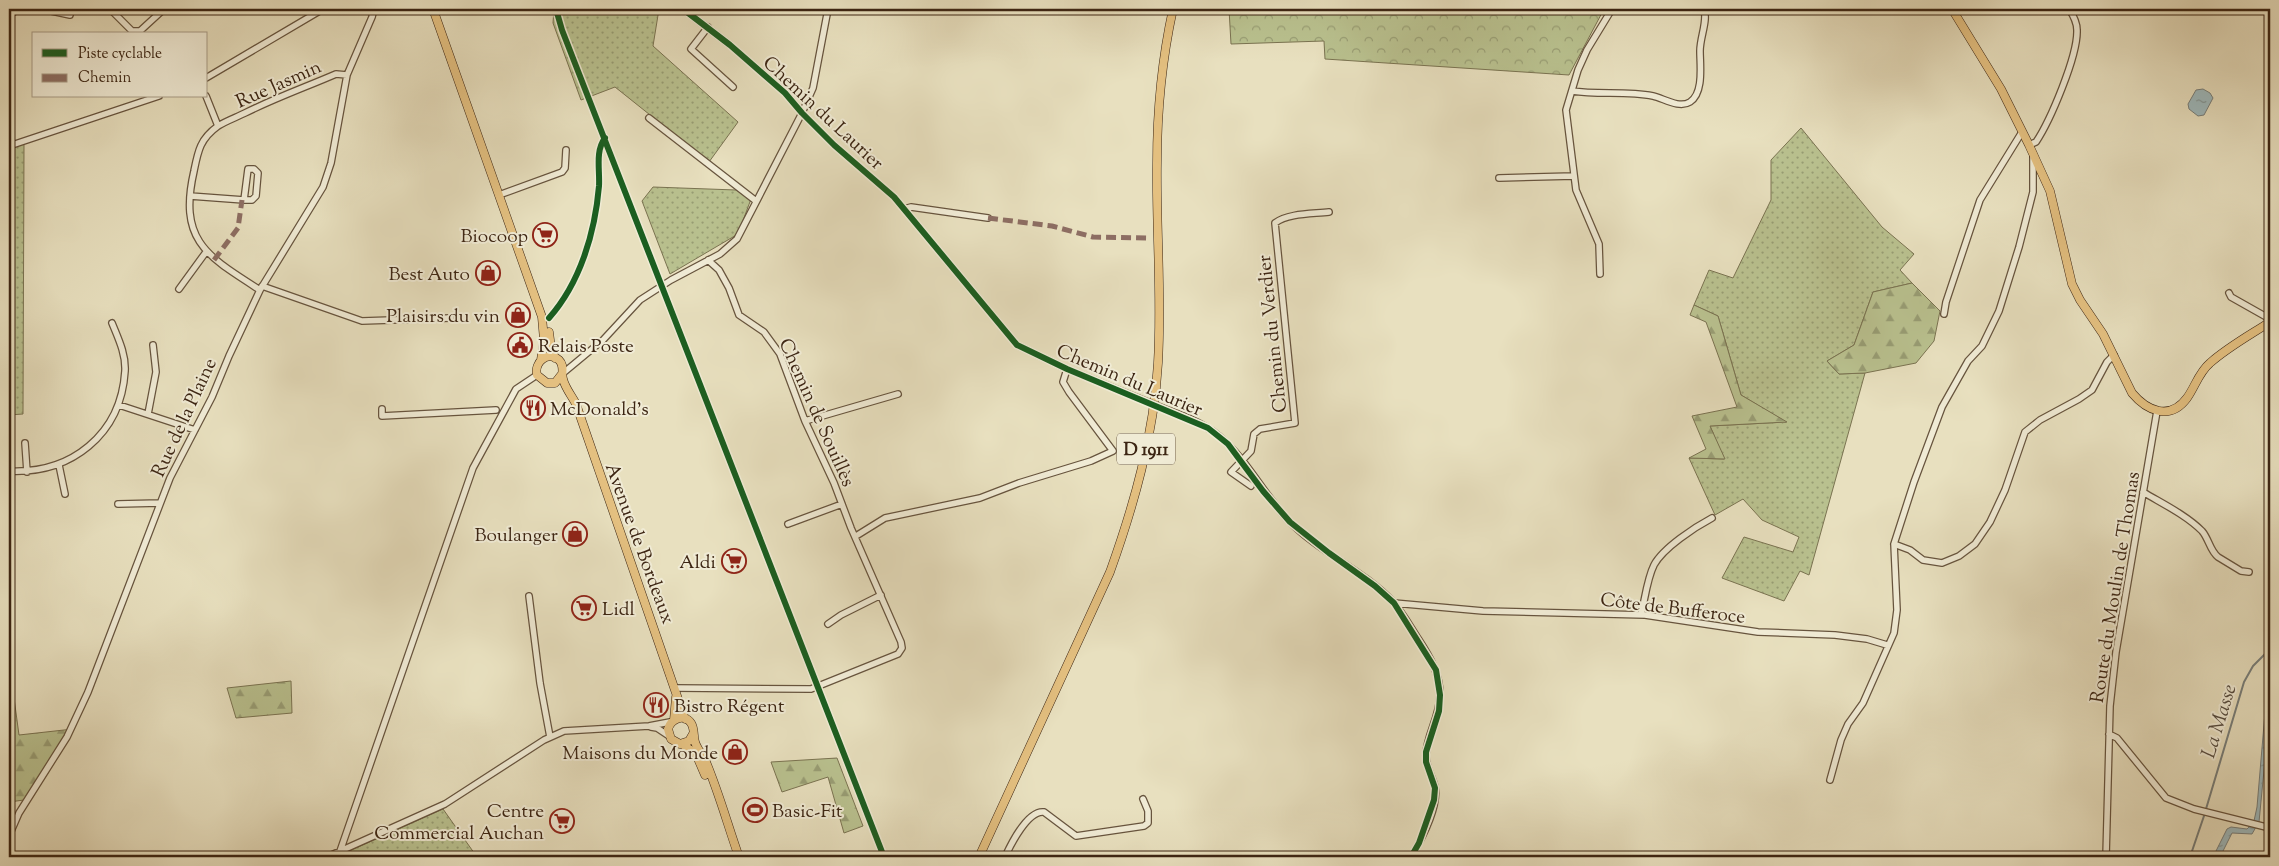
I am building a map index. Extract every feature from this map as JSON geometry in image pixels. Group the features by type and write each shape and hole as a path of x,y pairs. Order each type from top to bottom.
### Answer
{"main road":[{"path":"433,9 499,195 548,322 550,348 562,366 562,374 558,380 548,383 543,382 537,375 536,367 541,360 544,348 544,324 522,266 504,208"},
{"name":"D 1911","path":"979,857 1110,572 1126,526 1143,464 1155,398 1158,363 1160,292 1156,162 1166,38 1173,9"},
{"path":"1952,9 2001,90 2029,144 2050,191 2072,284 2114,355 2132,393 2148,408 2157,411 2172,409 2186,399 2208,364 2270,321"},
{"path":"522,266 538,294"},
{"path":"541,360 548,357 558,360"},
{"name":"Avenue de Bordeaux","path":"562,374 686,719"},
{"name":"Avenue de Bordeaux","path":"548,383 562,390 576,410"},
{"name":"Avenue de Bordeaux","path":"672,721 676,688"},
{"path":"734,857 699,761 691,749 673,742 668,736 668,729 672,721 686,719 691,723 695,743 705,762 739,857"},
{"path":"682,744 689,741 693,734"}],"street":[{"path":"9,11 14,12 18,9"},
{"path":"42,9 70,15"},
{"path":"110,9 132,32 140,31 165,9 170,14"},
{"path":"208,77 323,9"},
{"name":"Rue de la Plaine","path":"9,836 19,813 67,737 88,692 160,503 212,397 261,288 323,188 327,177 347,75 374,9"},
{"name":"Chemin du Laurier","path":"683,9 708,27 785,93 834,145 894,196 1010,339 1027,352 1208,428 1228,444 1263,491 1290,522 1375,586 1394,603 1436,670 1440,695 1439,711 1426,752 1426,762 1435,788 1434,800 1429,818 1411,857"},
{"path":"562,374 604,340 640,300 670,280 708,260 737,239 813,88 828,9"},
{"path":"1600,274 1599,244 1580,202 1574,176 1566,110 1587,50 1612,9"},
{"path":"1572,91 1654,96 1666,102 1685,104 1691,102 1696,95 1700,82 1700,44 1705,21 1704,9"},
{"path":"2029,144 2036,142 2044,129 2075,47 2076,25 2069,9"},
{"path":"708,27 689,47 733,87"},
{"name":"Rue Jasmin","path":"347,75 336,74 267,102 218,126 200,145 190,196 189,216 196,238 214,260 261,288 362,321 451,318"},
{"path":"9,146 153,98"},
{"path":"207,98 218,126"},
{"path":"649,118 756,201"},
{"path":"1944,314 1946,302 1980,200 2022,132"},
{"path":"499,195 562,172 565,168 566,150"},
{"path":"1830,780 1841,740 1848,724 1863,704 1887,645 1894,633 1897,610 1894,544 1911,490 1942,407 1968,361 1982,346 1999,311 2019,247 2032,192 2033,155"},
{"path":"190,196 244,200 252,200 256,196 258,172 254,169 248,169 244,200"},
{"path":"1499,178 1574,176"},
{"path":"904,209 911,207 988,218"},
{"name":"Chemin du Verdier","path":"1242,461 1252,451 1254,434 1260,429 1296,423 1275,223 1299,216 1329,212"},
{"path":"179,289 206,252"},
{"name":"Chemin de Souillès","path":"676,688 811,689 898,654 902,648 856,536 805,421 780,354 764,332 738,315 729,288 719,270 708,260"},
{"path":"2229,293 2231,297 2270,321"},
{"path":"9,471 27,472 59,465 76,456 95,441 109,424 119,405 125,370 121,345 112,323"},
{"path":"148,414 156,372 153,345"},
{"path":"1894,544 1910,550 1923,560 1942,563 1959,556 1975,544 1990,522 2005,490 2025,432 2040,420 2092,390 2107,362 2114,355"},
{"path":"558,360 574,363"},
{"path":"856,536 885,518 980,498 1019,483 1091,461 1112,451 1069,392 1064,382 1067,369"},
{"path":"338,857 473,468 516,389 537,375"},
{"path":"805,421 898,394"},
{"path":"119,405 195,430"},
{"path":"382,409 382,416 496,410"},
{"name":"Route du Moulin de Thomas","path":"2106,857 2110,706 2116,652 2157,411"},
{"path":"25,443 27,472"},
{"path":"1242,461 1231,472 1251,486"},
{"path":"59,465 65,494"},
{"path":"2144,492 2193,523 2204,533 2214,555 2242,571 2249,572"},
{"path":"118,504 160,503"},
{"path":"788,524 842,504"},
{"path":"1642,615 1654,566 1659,558 1690,530 1712,518"},
{"path":"828,624 841,615 881,595"},
{"path":"529,596 540,683 550,738"},
{"name":"Côte de Bufferoce","path":"1394,603 1412,603 1483,611 1642,615 1758,632 1835,635 1867,639 1887,645"},
{"path":"327,857 445,804 564,731 649,726 672,721"},
{"path":"649,726 657,728 668,736"},
{"path":"2110,734 2117,738 2166,798 2194,809 2270,828"},
{"path":"1005,857 1024,825 1033,814 1039,811 1044,812 1076,836 1091,836 1144,826 1148,823 1148,811 1143,799"}],"green space":[{"path":"554,9 659,9 653,46 738,122 709,162 615,87 581,100 553,23"},
{"path":"1229,9 1604,9 1569,75 1325,59 1324,41 1231,44"},
{"path":"1801,128 1882,227 1914,254 1900,270 1912,283 1873,292 1854,345 1827,361 1839,374 1865,373 1809,575 1800,571 1784,601 1722,578 1744,537 1793,552 1799,537 1762,520 1743,499 1715,515 1689,458 1724,459 1710,426 1786,422 1741,395 1718,316 1694,305 1709,270 1733,278 1771,200 1771,160"},
{"path":"24,144 23,414 9,415 9,148"},
{"path":"653,187 736,190 751,199 738,234 670,274 642,201"},
{"path":"1912,283 1940,311 1934,341 1916,363 1865,373 1839,374 1827,361 1854,345 1873,292"},
{"path":"1694,305 1718,316 1741,395 1787,422 1710,426 1725,459 1689,458 1706,449 1692,416 1737,407 1706,322 1690,315"},
{"path":"9,661 19,735 73,729 24,800 9,802"},
{"path":"291,681 292,713 236,718 227,688"},
{"path":"837,758 863,826 844,833 828,777 782,792 771,762"},
{"path":"443,809 477,857 345,857 347,852"}],"water":[{"path":"2203,89 2210,93 2213,98 2204,115 2198,116 2189,109 2188,104 2196,90"},
{"path":"2270,680 2268,729 2259,822 2254,821 2257,807 2267,689"},
{"path":"2251,825 2256,827 2252,834 2232,833 2220,857 2213,857 2227,829 2231,827 2247,829"}],"waterway":[{"name":"La Masse","path":"2206,809 2244,682 2253,666 2270,649"},
{"name":"La Masse","path":"2190,857 2205,813"}],"marked path":[{"path":"214,260 238,228 242,200"},
{"path":"988,218 1052,226 1093,237 1150,238"}],"cycle path":[{"path":"556,9 562,30 884,857"},
{"path":"683,9 730,45 785,93 834,145 894,197 1017,345 1067,369 1208,428 1228,444 1263,491 1290,522 1375,586 1394,603 1436,670 1440,695 1439,711 1426,752 1426,762 1435,788 1434,800 1419,843 1411,857"},
{"path":"549,318 569,289 590,239 599,186 599,155 605,138"}],"place":[{"name":"Biocoop","path":"545,235"},
{"name":"Best Auto","path":"488,273"},
{"name":"Plaisirs du vin","path":"518,315"},
{"name":"Relais Poste","path":"520,345"},
{"name":"McDonald's","path":"533,408"},
{"name":"Boulanger","path":"575,534"},
{"name":"Aldi","path":"734,561"},
{"name":"Lidl","path":"584,608"},
{"name":"Bistro Régent","path":"656,705"},
{"name":"Maisons du Monde","path":"735,752"},
{"name":"Basic-Fit","path":"755,810"},
{"name":"Centre Commercial Auchan","path":"562,821"}]}
